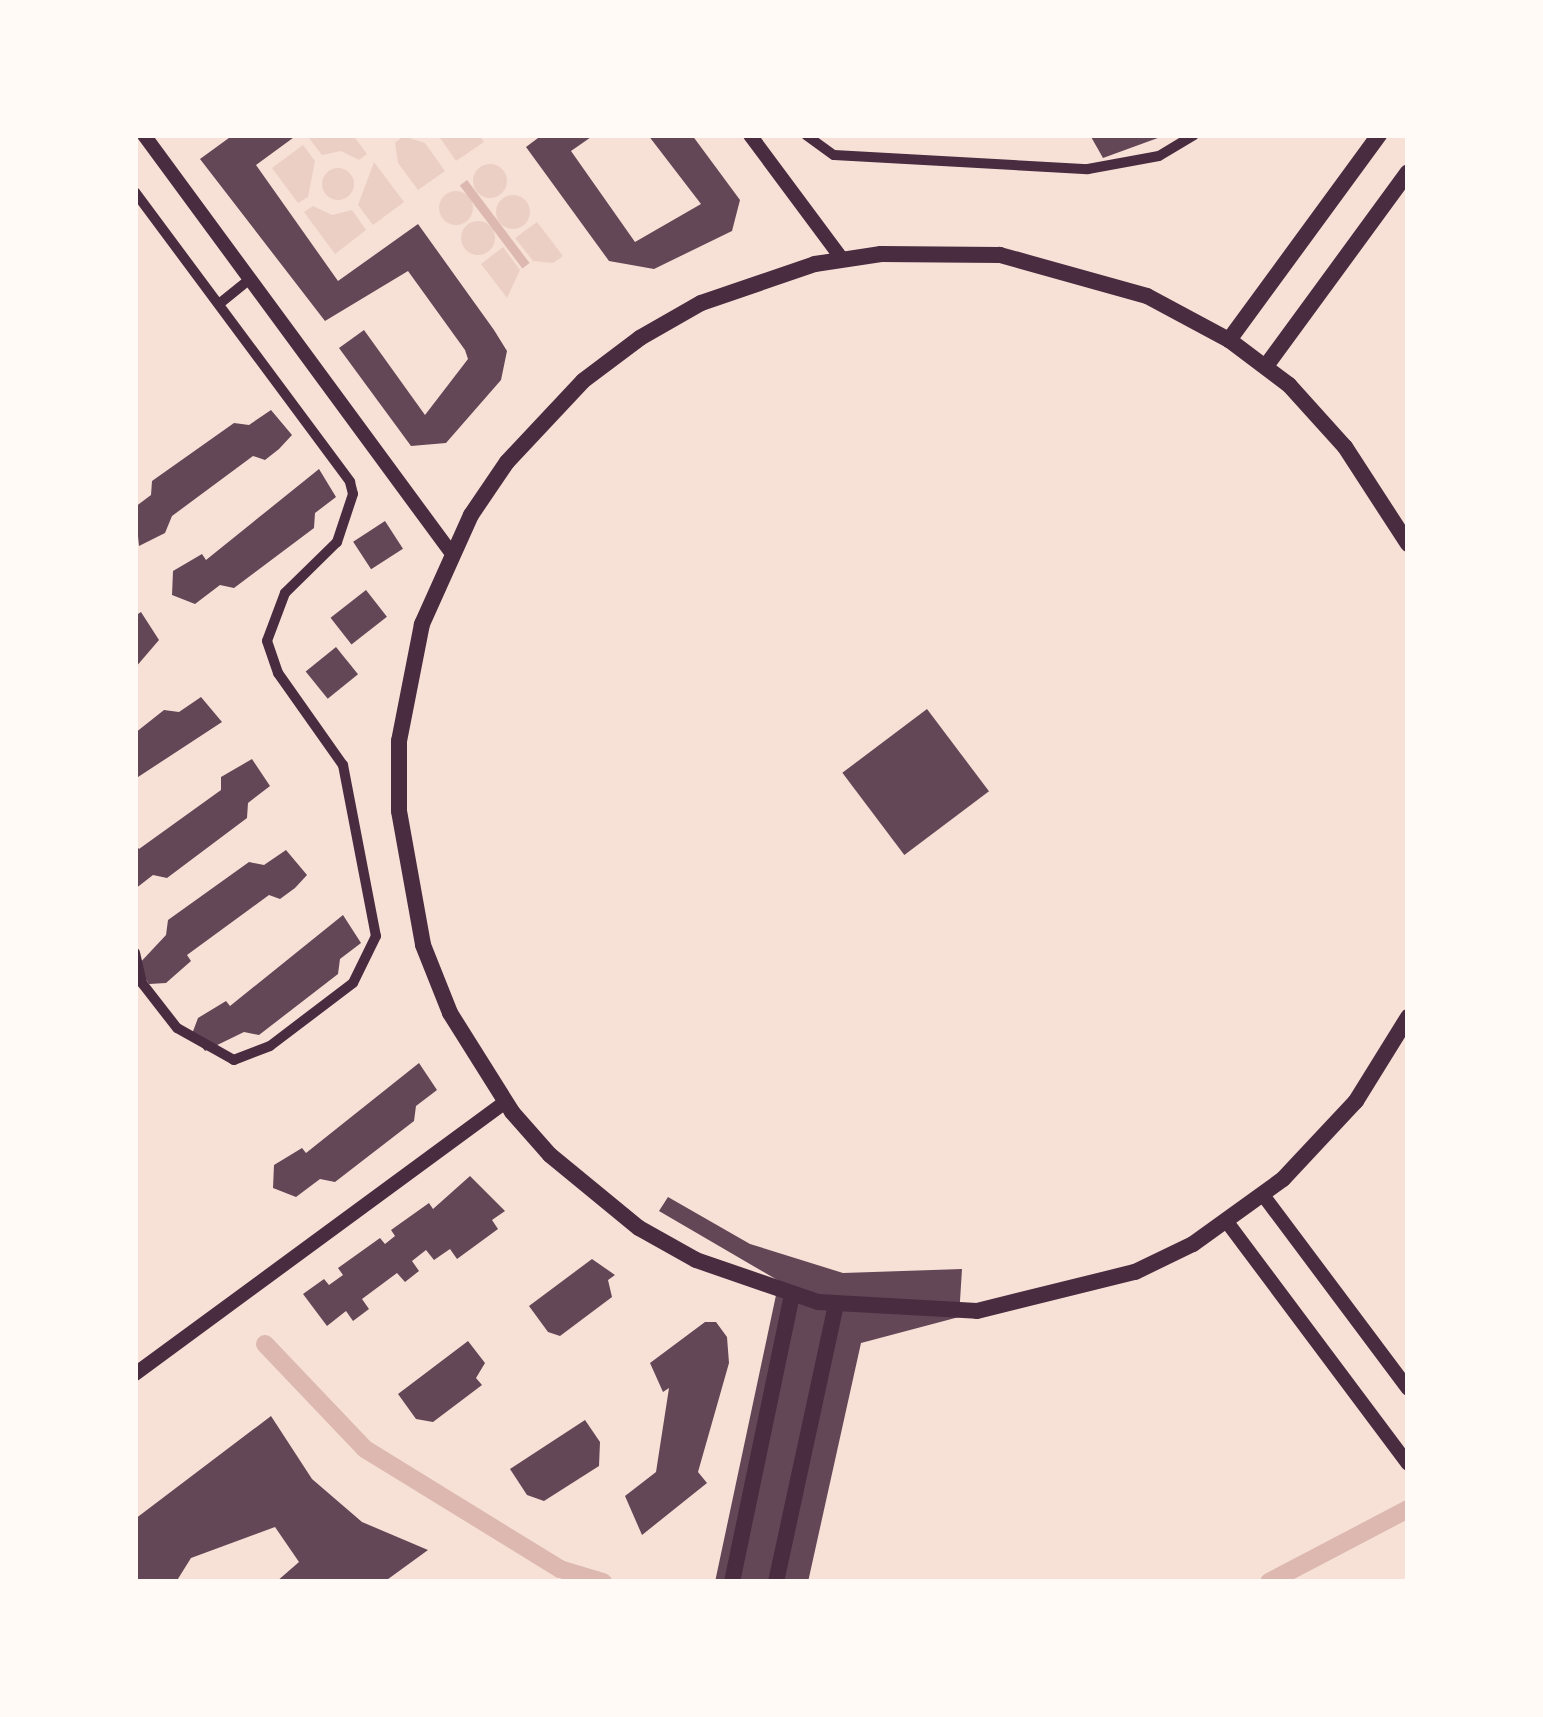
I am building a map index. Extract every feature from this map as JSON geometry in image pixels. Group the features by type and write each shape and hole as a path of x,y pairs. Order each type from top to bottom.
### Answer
{"main road":[{"path":"1229,340 1379,135"},
{"path":"1265,366 1408,172"},
{"path":"1408,544 1346,447 1265,366 1229,340 1148,296 1047,263 949,251 843,260 701,303 607,362 507,462 452,554 407,688 399,812 423,945 450,1012 505,1102 550,1155 639,1228 696,1260 836,1305 926,1313 1027,1304 1135,1272 1227,1222 1264,1195 1356,1101 1408,1017"},
{"path":"732,1582 792,1294"},
{"path":"776,1582 836,1305"}],"street":[{"path":"144,135 452,554"},
{"path":"750,135 843,260"},
{"path":"806,135 834,155 1088,170 1159,156 1193,135"},
{"path":"135,192 353,494 337,542 286,593 267,641 278,673 343,765 376,936 353,983 270,1046 233,1060 201,1047 165,1015 142,983 135,953"},
{"path":"219,304 250,279"},
{"path":"135,1374 505,1102"},
{"path":"1264,1195 1408,1389"},
{"path":"1227,1222 1407,1462"}],"shaded area":[{"path":"353,135 367,154 359,160 341,151 322,155 309,138"},
{"path":"438,135 479,135 484,142 456,161"},
{"path":"403,136 425,143 445,171 418,190 398,163 395,143"},
{"path":"303,145 315,161 308,197 298,203 272,168"},
{"path":"374,162 404,202 373,225 358,205"},
{"path":"490,164 502,169 507,181 502,193 490,198 478,193 473,181 478,169"},
{"path":"338,168 349,173 354,184 349,195 338,200 327,195 322,184 327,173"},
{"path":"467,180 530,263 522,268 460,185"},
{"path":"456,191 468,196 473,208 468,220 456,225 444,220 439,208 444,196"},
{"path":"513,195 525,200 530,212 525,224 513,229 501,224 496,212 501,200"},
{"path":"313,206 332,215 352,210 366,230 335,254 304,212"},
{"path":"478,221 490,226 495,238 490,250 478,255 466,250 461,238 466,226"},
{"path":"537,222 563,256 553,263 533,261 515,238"},
{"path":"503,247 520,270 507,298 481,264"}],"building":[{"path":"233,135 297,135 256,165 338,281 418,224 494,330 507,351 501,380 446,443 411,446 339,348 364,330 425,415 468,359 465,350 408,271 325,321 200,159"},
{"path":"542,135 594,135 571,151 635,242 701,204 648,135 692,135 740,200 732,231 654,269 609,261 526,147"},
{"path":"1090,135 1166,135 1103,158"},
{"path":"271,410 292,435 279,449 265,460 253,456 172,516 165,533 139,546 135,507 151,495 152,481 234,423 249,425"},
{"path":"319,469 336,497 315,513 314,528 234,588 220,585 195,604 172,595 173,571 202,554 206,560"},
{"path":"385,521 403,549 371,569 353,542"},
{"path":"366,590 387,617 351,644 331,618"},
{"path":"141,612 159,640 135,668 135,616"},
{"path":"336,647 358,674 328,699 306,672"},
{"path":"201,697 222,722 135,779 135,733 164,710 179,712"},
{"path":"927,709 989,791 904,855 842,773"},
{"path":"252,759 270,786 248,803 247,818 167,878 153,875 135,889 135,844 139,849 221,790 221,777"},
{"path":"286,850 307,875 295,888 280,899 269,895 187,955 191,961 166,983 149,984 137,966 166,935 168,920 249,862 264,865"},
{"path":"343,915 361,943 340,959 338,974 259,1035 244,1032 205,1051 192,1034 198,1018 226,1001 230,1006"},
{"path":"419,1063 437,1090 416,1106 414,1121 335,1182 320,1179 296,1197 273,1188 274,1165 302,1148 306,1153"},
{"path":"470,1176 505,1211 492,1220 498,1229 457,1259 450,1249 434,1260 426,1250 412,1261 419,1271 405,1282 397,1273 362,1299 369,1309 353,1321 346,1311 327,1326 303,1294 324,1279 329,1285 343,1275 338,1268 380,1238 385,1244 395,1236 391,1230 429,1203 433,1209"},
{"path":"668,1197 750,1244 843,1273 962,1269 959,1317 861,1343 808,1582 715,1582 779,1281 659,1211"},
{"path":"592,1259 615,1275 608,1280 612,1297 560,1336 548,1332 529,1306"},
{"path":"705,1322 716,1322 727,1337 729,1363 698,1472 707,1483 642,1535 625,1496 656,1472 669,1388 663,1392 650,1363"},
{"path":"468,1341 485,1363 476,1378 482,1385 433,1422 416,1419 398,1394"},
{"path":"271,1416 312,1479 362,1522 428,1550 384,1582 276,1582 299,1562 275,1527 191,1558 176,1582 135,1582 135,1519"},
{"path":"585,1420 600,1442 599,1466 544,1501 527,1495 510,1469"}],"waterway":[{"path":"265,1344 365,1449 560,1569 603,1582"},
{"path":"1269,1582 1408,1509"}]}
